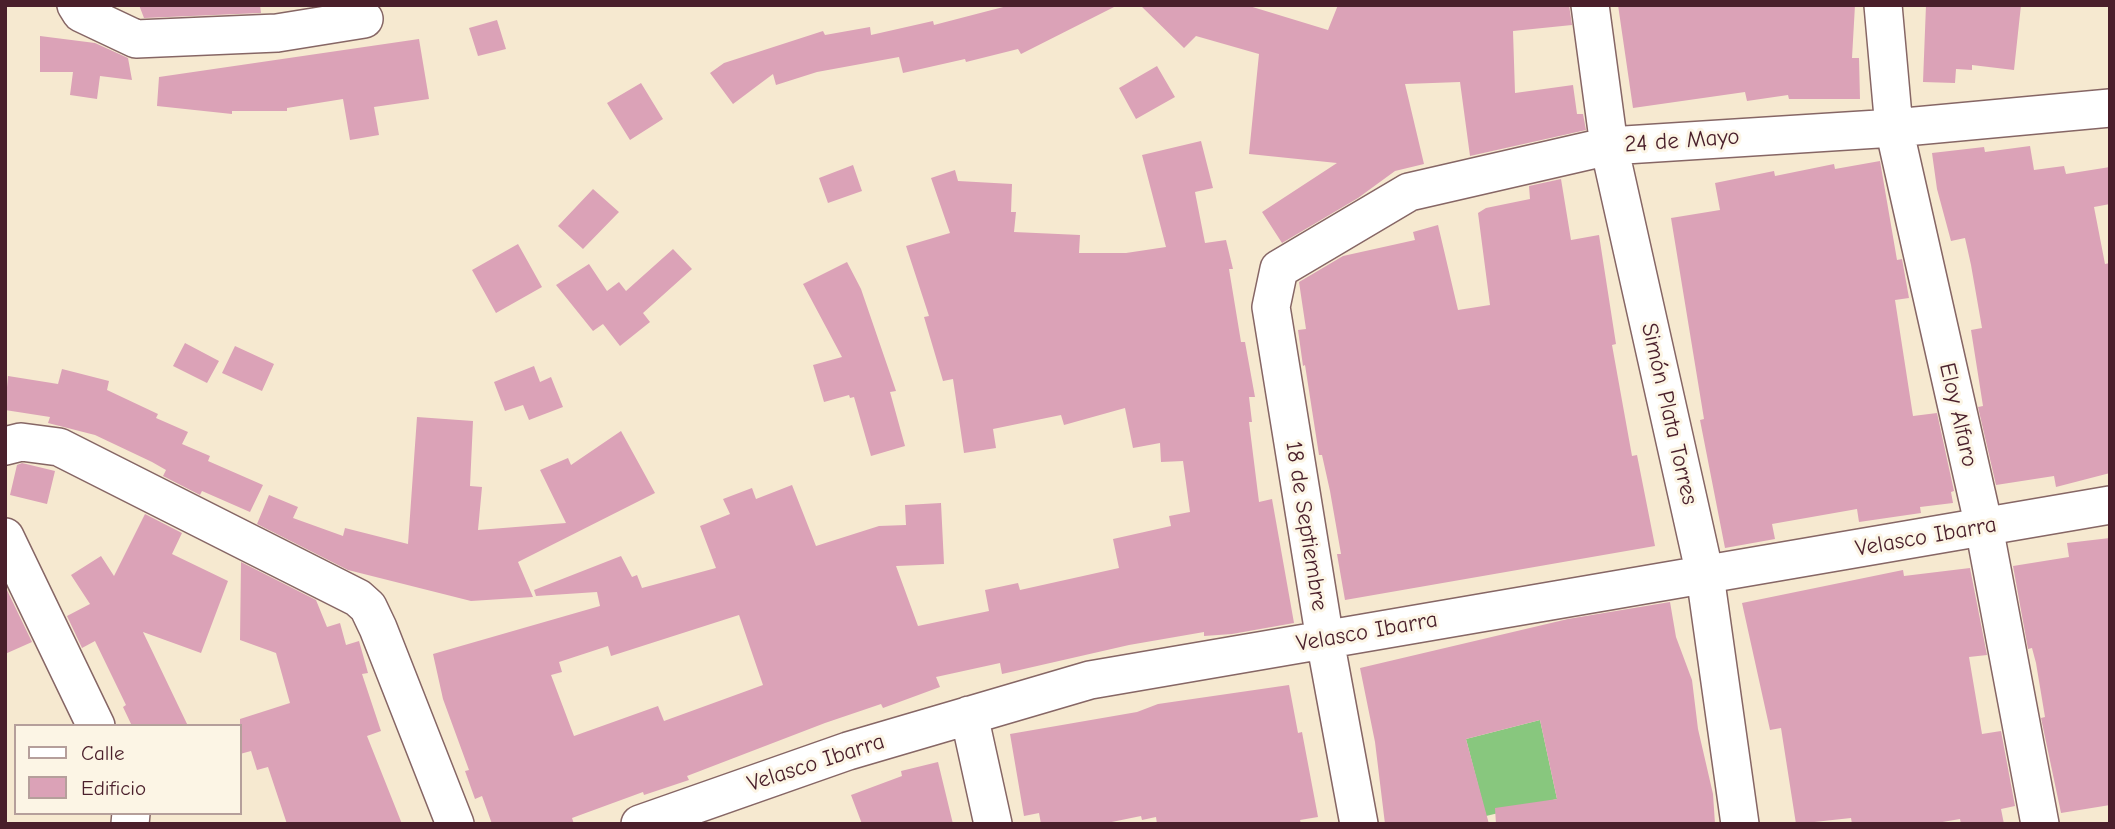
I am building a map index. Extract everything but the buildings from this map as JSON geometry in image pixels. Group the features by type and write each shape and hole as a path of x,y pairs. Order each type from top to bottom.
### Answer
{"street":[{"path":"76,5 81,13 136,38 277,33 364,19"},
{"name":"Simón Plata Torres","path":"1590,5 1609,146 1705,575 1740,824"},
{"name":"Eloy Alfaro","path":"1883,5 1894,128 1984,527 2040,824"},
{"name":"24 de Mayo","path":"1279,269 1409,192 1609,146 1894,128 2110,108"},
{"name":"18 de Septiembre","path":"1279,269 1271,307 1325,640 1359,824"},
{"path":"5,446 20,442 59,447 358,598 368,607 378,628 455,824"},
{"name":"Velasco Ibarra","path":"640,824 848,751 1090,680 2110,505"},
{"path":"5,537 95,724"},
{"path":"969,715 993,824"}],"green space":[{"path":"1540,720 1557,799 1486,816 1466,739"}]}
